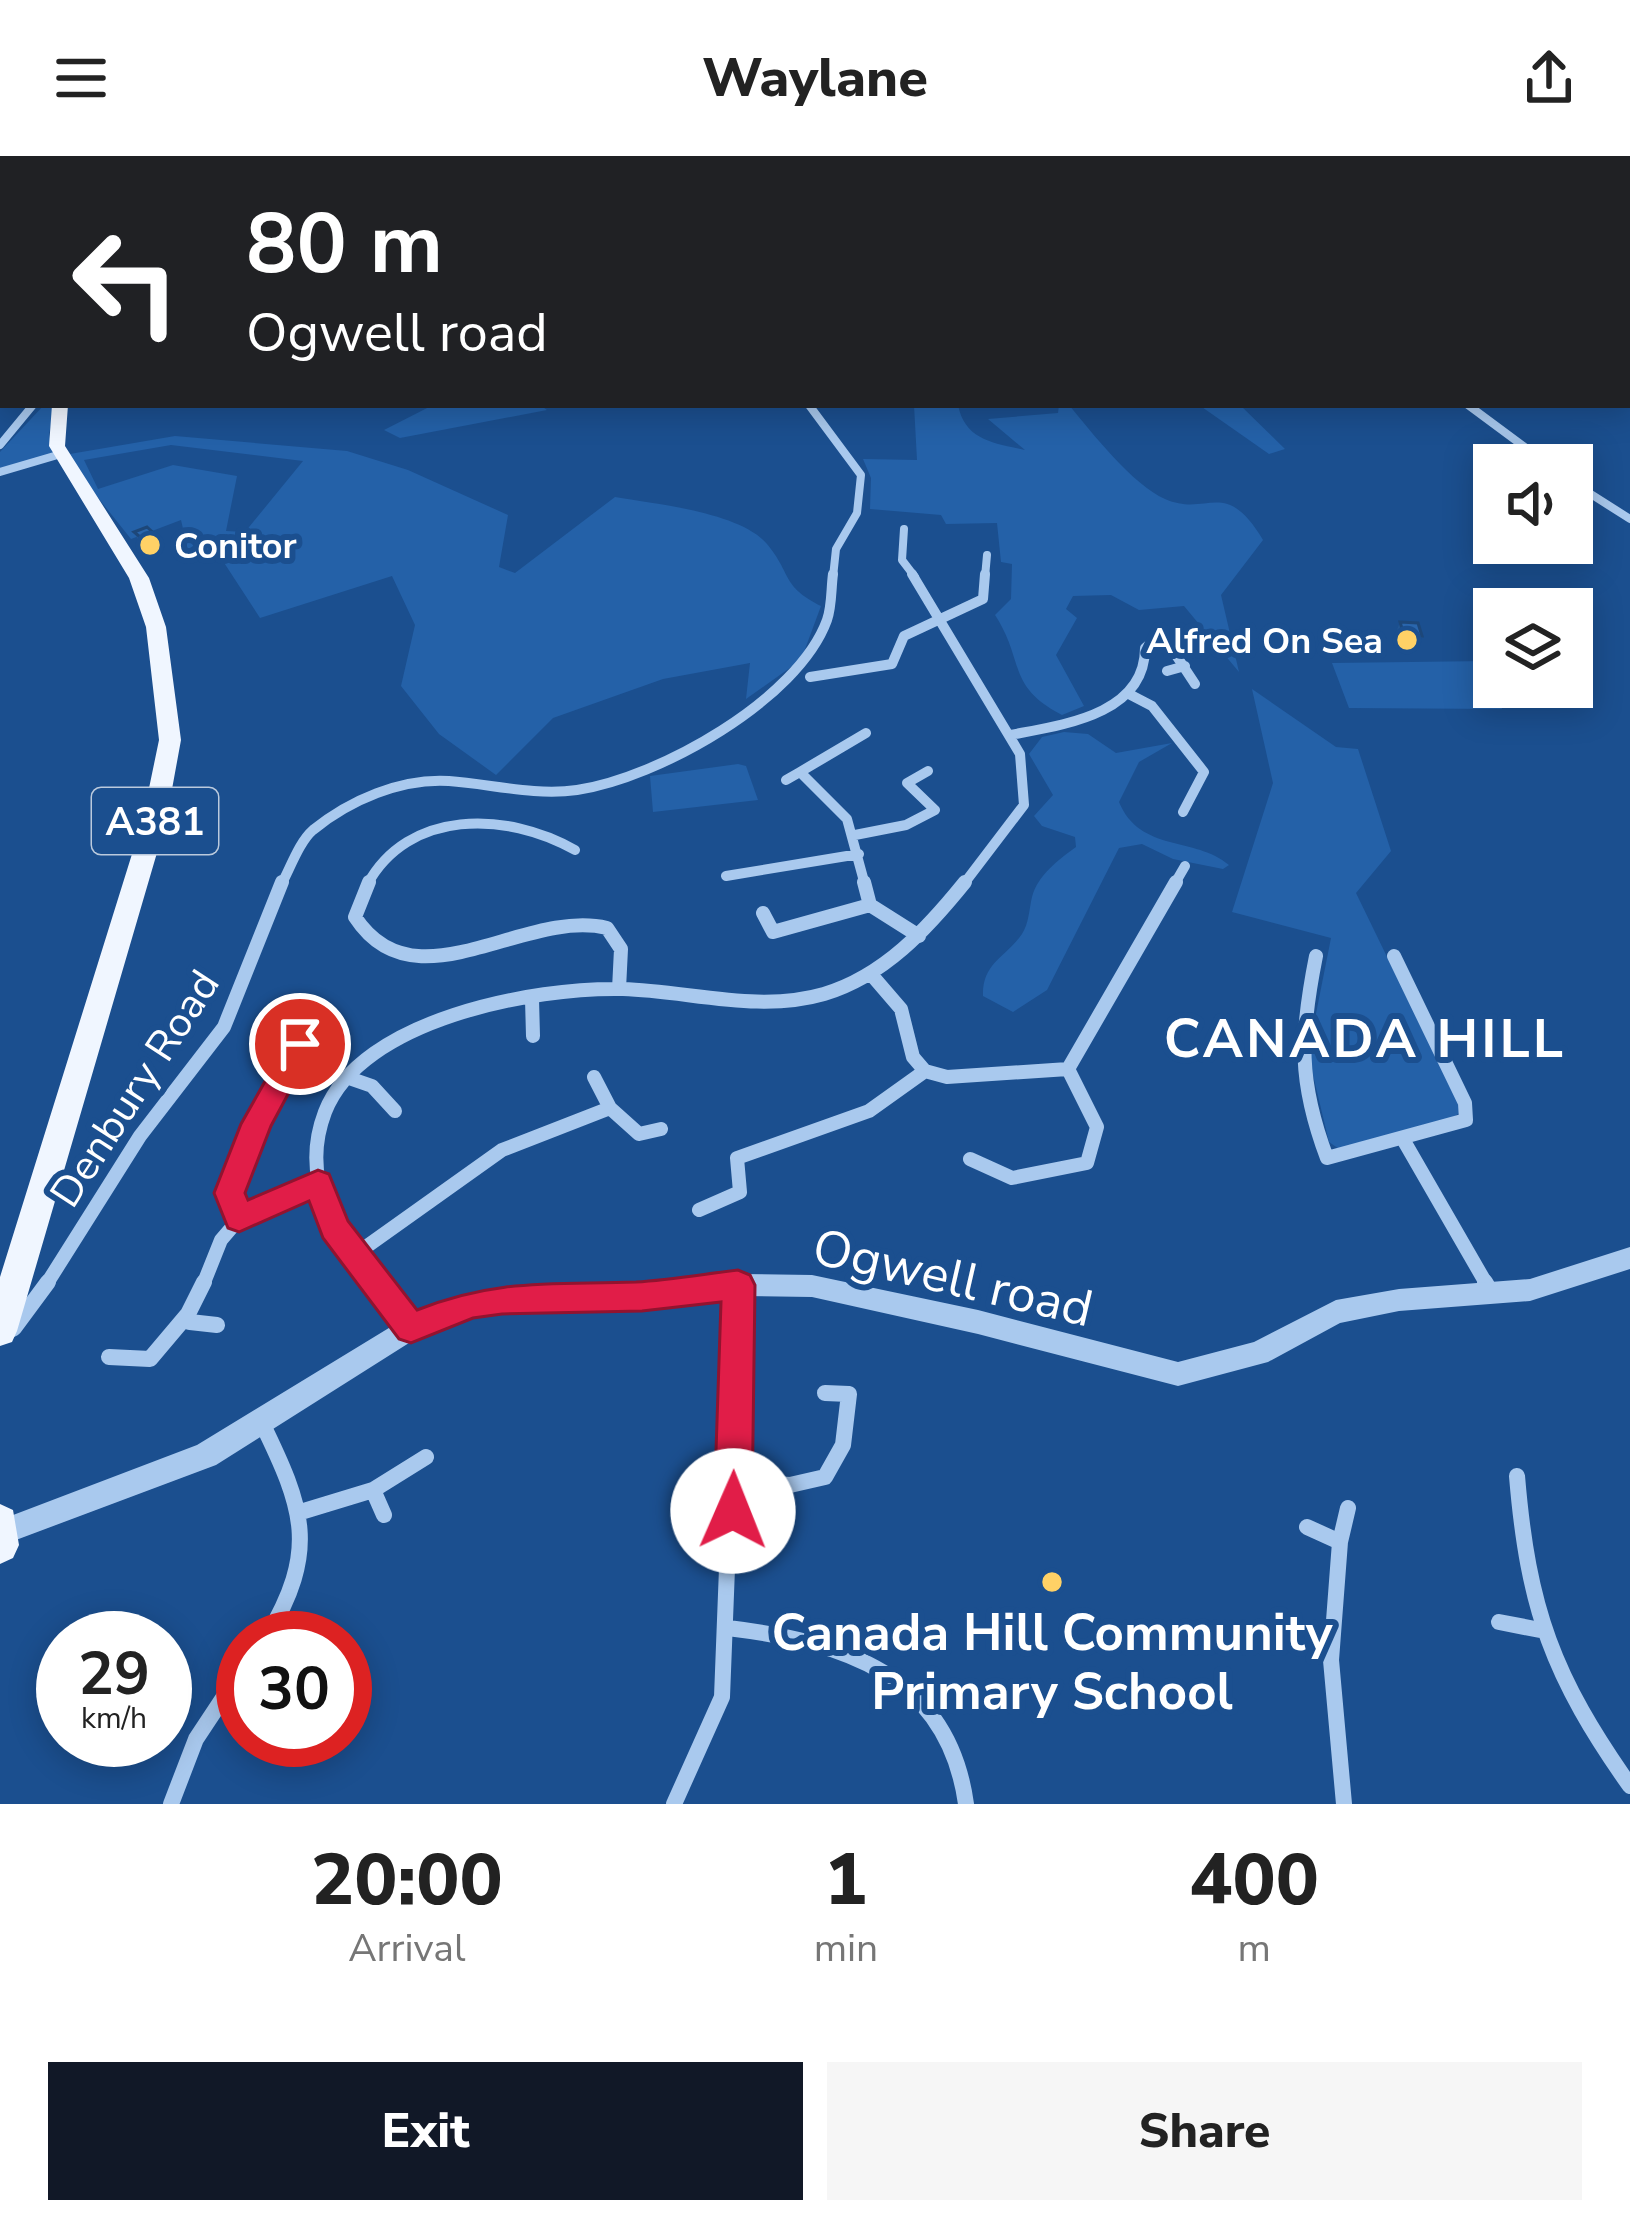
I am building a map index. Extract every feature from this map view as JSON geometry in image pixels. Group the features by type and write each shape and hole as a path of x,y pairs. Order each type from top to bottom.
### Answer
{"main road":[{"path":"59,408 55,433 61,454"},
{"name":"A381","path":"0,1333 149,841 170,740 156,627 139,578 61,454"}],"street":[{"path":"0,445 31,408"},
{"name":"Denbury Road","path":"0,1333 14,1328 36,1301 140,1136 224,1027 272,901 310,832 379,792 419,781 549,791 601,786 687,749 794,676 828,618 836,549 857,513 861,475 811,408"},
{"path":"1472,408 1521,444"},
{"path":"0,472 61,454"},
{"path":"1593,495 1630,519"},
{"path":"411,1328 334,1228 318,1183 318,1127 346,1077 365,1055 401,1036 532,999 619,989 778,1000 819,994 871,974 919,936 1024,805 1020,754 902,560 904,529"},
{"path":"810,677 892,664 904,636 983,598 987,555"},
{"path":"1010,735 1087,719 1127,693 1145,671 1145,648 1152,642 1168,643 1195,684"},
{"path":"1167,670 1185,666"},
{"path":"1127,693 1152,706 1204,772 1183,812"},
{"path":"786,780 866,733"},
{"path":"855,835 906,825 935,810 908,783 928,771"},
{"path":"800,772 836,803 855,835 870,904 919,936"},
{"path":"575,850 530,829 418,832 380,863 355,917 378,945 416,959 447,956 545,923 603,928 622,943 625,959 619,989"},
{"path":"726,876 859,854"},
{"path":"1068,1070 1185,866"},
{"path":"763,913 773,932 870,904"},
{"path":"1316,956 1299,1039 1303,1096 1327,1158 1404,1141 1466,1120 1465,1103 1394,956"},
{"path":"871,974 901,1009 913,1058 926,1071 947,1077 1068,1070"},
{"path":"532,999 533,1036"},
{"path":"239,1219 230,1193 256,1124 304,1037 322,1047"},
{"path":"970,1159 1012,1178 1087,1163 1097,1127 1068,1070"},
{"path":"699,1210 740,1192 737,1158 869,1111 926,1071"},
{"path":"346,1077 372,1086 395,1111"},
{"path":"594,1077 610,1108 639,1134 661,1129"},
{"path":"356,1254 502,1150 610,1108"},
{"path":"1404,1141 1492,1294"},
{"path":"109,1358 150,1359 165,1331 188,1314 210,1256 239,1219 318,1183"},
{"name":"Ogwell road","path":"1,1534 206,1455 411,1328 472,1304 502,1299 642,1297 738,1285 812,1286 978,1322 1178,1374 1259,1352 1336,1312 1400,1300 1529,1290 1630,1258"},
{"path":"674,1804 722,1697 734,1481 738,1285"},
{"path":"188,1314 190,1322 217,1325"},
{"path":"734,1481 790,1485 825,1477 843,1444 849,1394 825,1393"},
{"path":"261,1421 304,1511 301,1565 279,1611"},
{"path":"304,1511 373,1490 426,1457"},
{"path":"1517,1476 1523,1575 1540,1630 1556,1673 1630,1786"},
{"path":"373,1490 384,1515"},
{"path":"1345,1804 1331,1660 1340,1542 1348,1508"},
{"path":"1307,1526 1340,1542"},
{"path":"1499,1622 1540,1630"},
{"path":"728,1628 765,1631 832,1651 888,1677 925,1702 950,1745 966,1804"},
{"path":"171,1804 196,1739 216,1709"}],"shaded area":[{"path":"41,408 54,408 49,434 54,455 0,468 0,452"},
{"path":"427,408 547,410 400,438 384,430"},
{"path":"914,408 959,408 974,433 1025,450 988,419 1072,408 1114,457 1153,492 1180,504 1216,503 1238,509 1263,540 1221,595 1239,672 1184,606 1139,610 1111,595 1073,596 1066,609 1077,618 1056,655 1084,706 1062,715 1044,704 1024,683 995,615 1011,599 1012,564 1001,562 997,523 946,524 941,515 870,509 871,478 863,459 917,460"},
{"path":"1203,408 1243,408 1285,449 1269,454"},
{"path":"175,436 347,451 408,470 508,515 499,567 515,573 615,497 674,507 718,517 754,533 775,554 793,586 821,606 801,660 746,699 750,663 663,679 553,718 496,775 439,734 401,686 415,625 392,576 260,618 219,555 190,559 181,520 131,539 64,455","holes":["171,445 303,461 245,532 226,531 237,476 173,465 98,489 84,460"]},
{"path":"1473,661 1473,708 1502,709 1349,708 1332,663"},
{"path":"1252,689 1336,747 1358,749 1391,851 1356,893 1462,1111 1447,1122 1342,1151 1329,1142 1308,1054 1331,938 1232,912 1273,783"},
{"path":"1088,734 1116,753 1172,743 1139,762 1119,802 1140,829 1229,865 1223,869 1173,859 1142,844 1119,848 1047,990 1013,1012 983,996 984,985 990,968 1024,930 1039,882 1076,847 1075,837 1042,826 1034,816 1053,795 1029,754 1042,737"},
{"path":"746,766 758,800 653,812 650,776"}],"building":[{"path":"147,527 158,537 145,541 134,532"},
{"path":"1400,622 1418,623 1422,636 1404,635"}],"place":[{"name":"Conitor","path":"150,545"},
{"name":"Alfred On Sea","path":"1407,640"},
{"name":"Canada Hill Community Primary School","path":"1052,1582"}],"district":[{"name":"CANADA HILL","path":"1365,1038"}],"route":[{"path":"300,1044 256,1124 230,1193 229,1203 239,1219 261,1205 318,1183 334,1228 411,1328 472,1304 502,1299 642,1297 738,1285 733,1511"}]}
